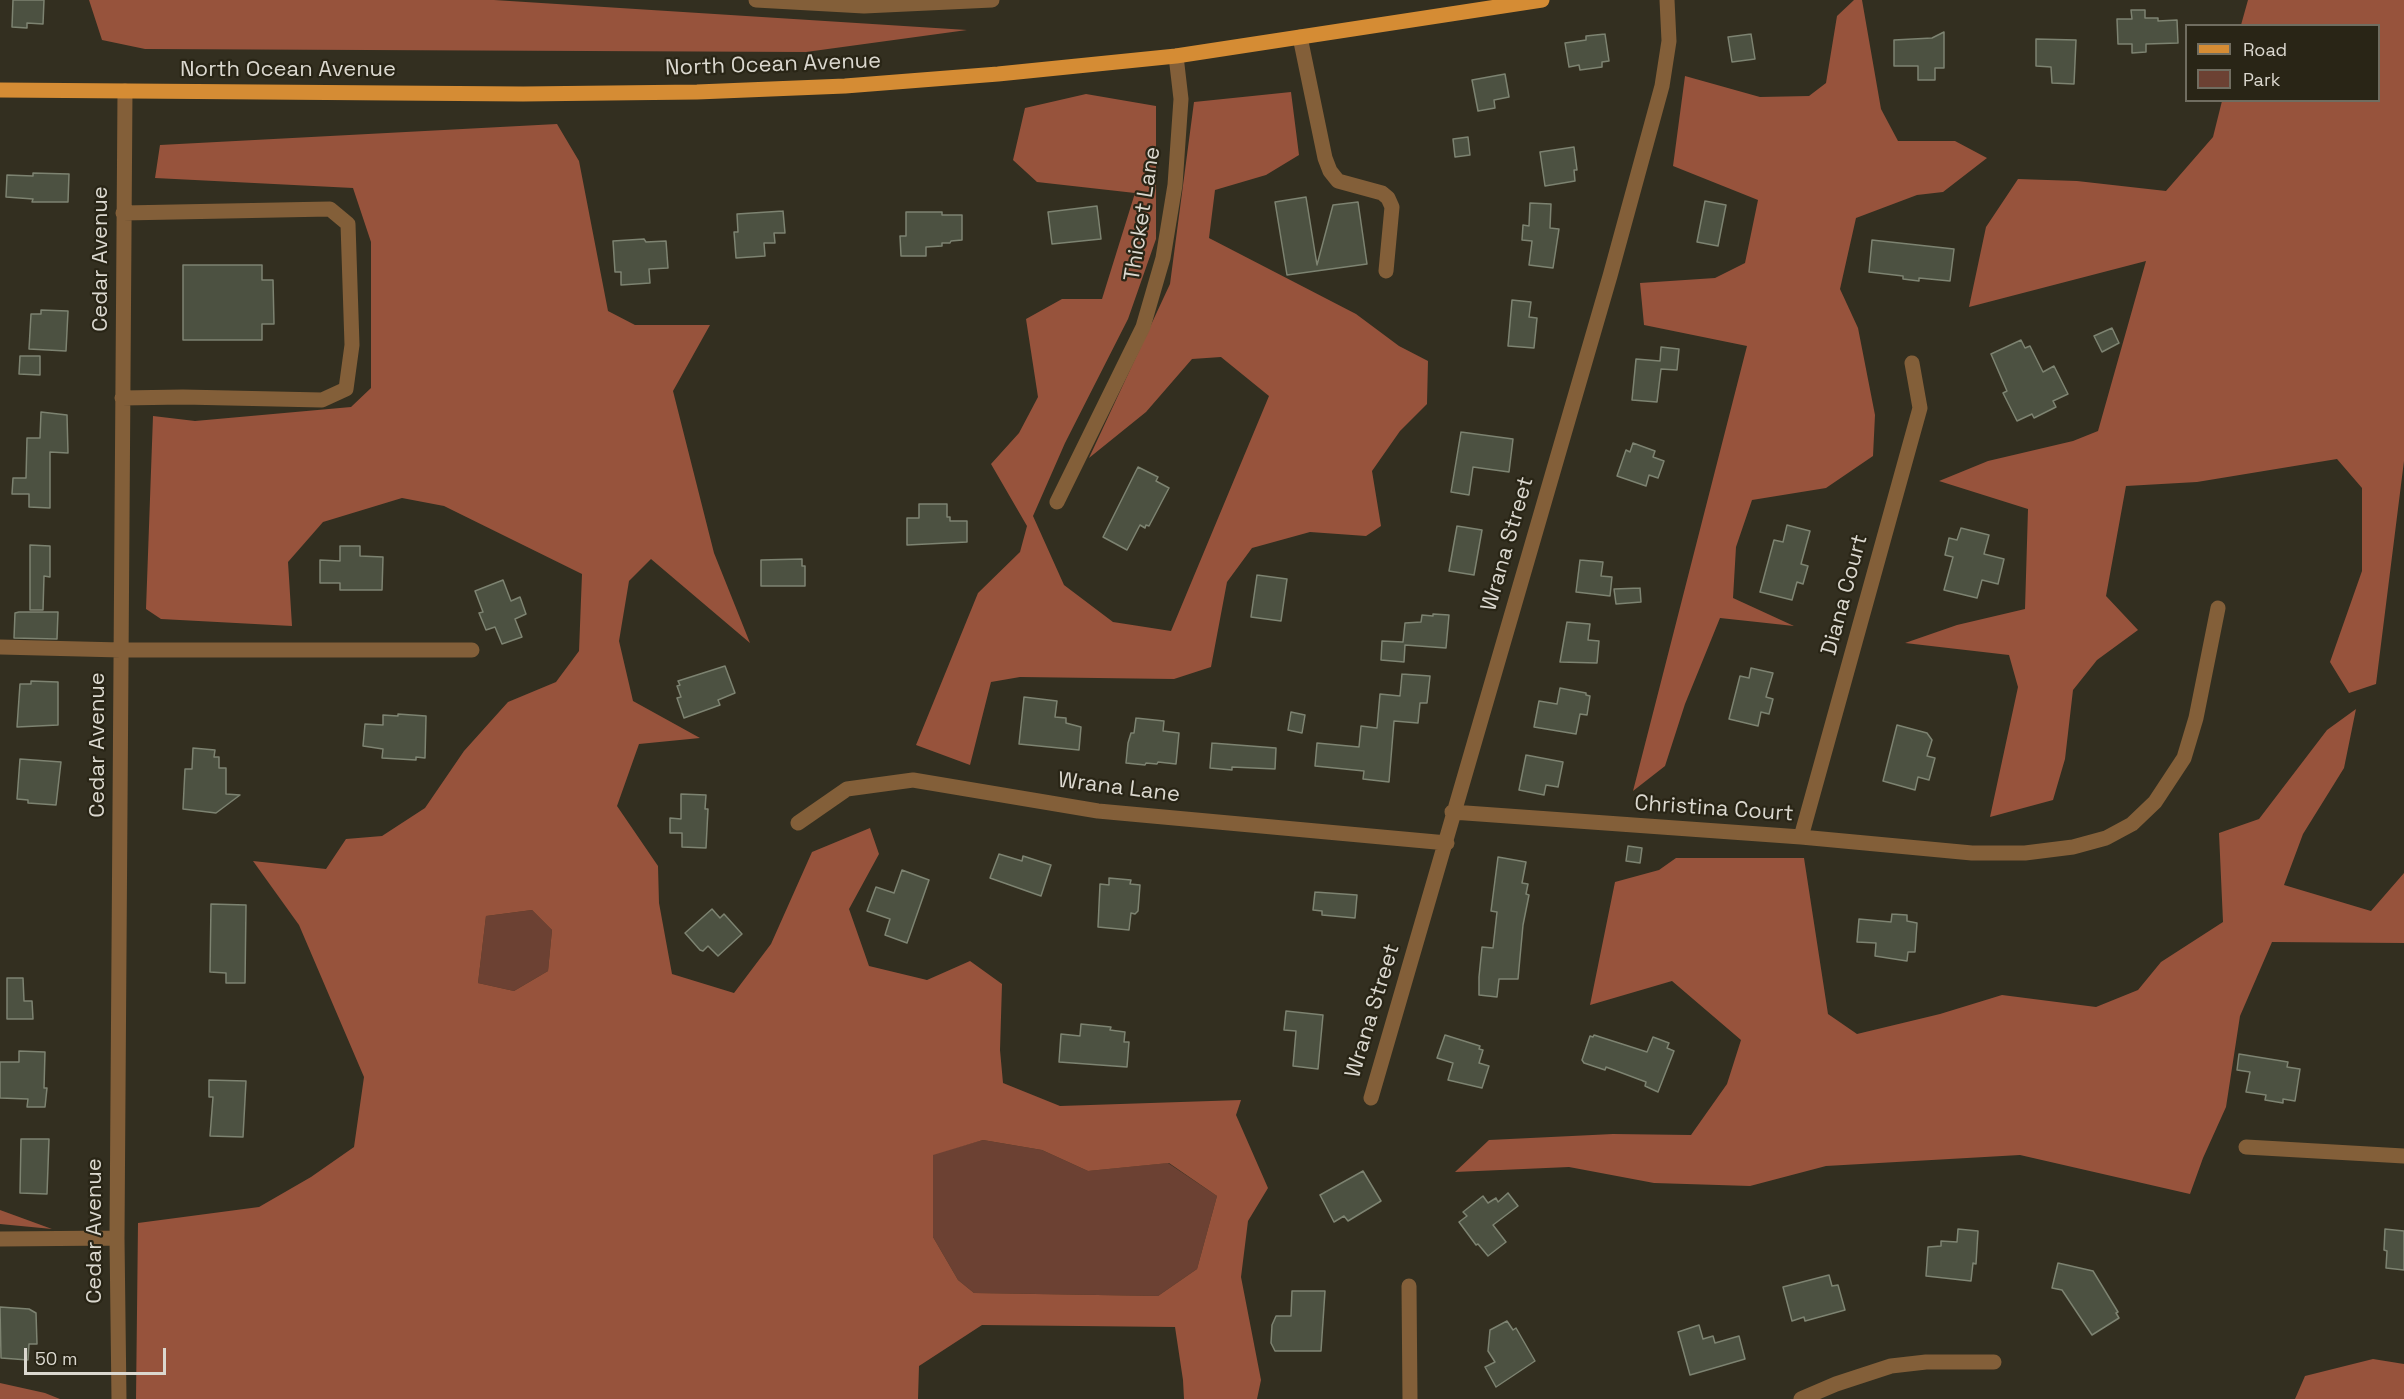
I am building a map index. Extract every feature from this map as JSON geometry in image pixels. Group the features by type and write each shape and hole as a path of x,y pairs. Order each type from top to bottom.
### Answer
{"main road":[{"name":"North Ocean Avenue","path":"0,90 511,94 697,92 928,80 1176,56 1542,0"}],"street":[{"path":"756,0 864,6 992,0"},
{"name":"Wrana Street","path":"1371,1098 1447,843 1452,812 1606,287 1662,86 1669,41 1667,0"},
{"path":"1300,38 1325,158 1330,171 1338,181 1382,193 1389,198 1392,207 1386,272"},
{"name":"Thicket Lane","path":"1057,502 1143,327 1163,258 1175,184 1181,99 1176,56"},
{"name":"Cedar Avenue","path":"119,1399 117,1238 125,91"},
{"path":"122,398 322,400 346,389 352,345 348,224 330,209 123,213"},
{"name":"Diana Court","path":"1802,837 1920,408 1912,363"},
{"name":"Christina Court","path":"1452,812 1802,837 1972,853 2025,853 2073,847 2106,838 2132,824 2155,801 2184,758 2196,718 2218,608"},
{"path":"0,647 121,651 472,650"},
{"name":"Wrana Lane","path":"798,823 847,789 913,780 1098,811 1447,843"},
{"path":"2246,1147 2404,1156"},
{"path":"0,1239 117,1238"},
{"path":"1409,1286 1410,1399"},
{"path":"1801,1399 1836,1384 1891,1366 1926,1362 1994,1362"}],"green space":[{"path":"532,910 552,930 548,971 514,991 478,983 486,916"},
{"path":"983,1140 1042,1150 1088,1171 1168,1163 1217,1196 1197,1269 1158,1296 974,1293 958,1280 933,1237 933,1154"}],"shaded area":[{"path":"89,0 494,0 967,30 806,52 145,49 102,40"},
{"path":"1854,0 1862,0 1881,109 1898,141 1955,141 1987,158 1943,192 1917,195 1856,218 1840,289 1858,328 1875,415 1873,456 1826,488 1752,500 1736,547 1733,598 1794,626 1720,618 1685,704 1665,766 1633,791 1747,346 1644,325 1640,283 1715,278 1745,263 1758,200 1673,166 1685,76 1760,97 1809,96 1826,83 1837,16"},
{"path":"2248,0 2404,0 2404,461 2376,684 2349,693 2330,662 2362,571 2362,488 2337,459 2197,482 2126,486 2106,596 2138,630 2097,660 2073,690 2065,759 2053,800 1990,817 2018,687 2009,655 1905,643 1957,625 2025,609 2028,509 1939,481 1988,461 2073,441 2098,431 2146,261 1969,307 1986,227 2018,179 2077,181 2166,191 2213,137 2222,102 2380,102 2380,24 2241,24"},
{"path":"1291,92 1299,155 1266,175 1215,190 1209,238 1356,314 1399,346 1428,361 1427,404 1400,431 1372,471 1381,526 1366,536 1310,532 1252,548 1227,582 1211,667 1174,679 1020,677 991,682 970,765 916,745 978,593 1020,552 1027,526 991,464 1019,433 1038,397 1026,319 1062,299 1102,299 1135,193 1037,182 1013,160 1025,108 1086,94 1156,106 1156,239 1128,319 1065,443 1033,516 1064,585 1113,622 1171,631 1269,396 1221,357 1192,359 1146,412 1089,458 1170,284 1194,102"},
{"path":"557,124 579,161 608,311 635,325 710,325 673,391 714,553 750,643 651,559 629,581 619,641 633,701 700,738 639,744 617,806 658,866 659,903 672,974 734,993 771,944 812,852 870,828 879,854 849,909 869,966 927,980 970,961 1002,984 1000,1050 1003,1083 1060,1106 1241,1100 1236,1115 1268,1188 1248,1221 1241,1277 1261,1380 1257,1399 1184,1399 1175,1327 982,1325 919,1366 918,1399 136,1399 138,1223 259,1207 311,1177 354,1147 364,1077 299,925 253,861 326,869 346,839 382,836 425,808 464,751 508,702 556,682 579,651 582,574 444,506 402,498 323,522 288,562 292,626 161,619 146,609 153,416 195,421 351,407 371,388 371,242 353,188 155,178 160,145","holes":["532,910 552,930 548,971 514,991 478,983 486,916","983,1140 1042,1150 1088,1171 1169,1163 1217,1196 1197,1269 1158,1296 974,1293 958,1280 933,1237 933,1155"]},
{"path":"2356,709 2344,768 2303,834 2284,885 2371,911 2404,873 2404,943 2272,942 2240,1016 2226,1107 2190,1194 2020,1155 1826,1166 1750,1186 1654,1183 1569,1167 1455,1172 1489,1140 1613,1134 1691,1135 1727,1084 1741,1040 1672,981 1590,1005 1615,882 1659,870 1676,858 1804,858 1828,1014 1857,1034 1940,1014 2002,995 2096,1007 2138,990 2161,962 2223,922 2219,833 2259,819 2327,730"},
{"path":"0,1210 52,1229 0,1224"},
{"path":"2373,1359 2404,1364 2404,1399 2295,1399 2305,1376"},
{"path":"0,1383 45,1393 60,1399 0,1399"}],"building":[{"path":"13,0 44,0 43,24 27,23 27,28 12,27"},
{"path":"2131,10 2145,10 2145,18 2158,18 2158,21 2177,20 2178,43 2146,44 2146,52 2132,53 2132,44 2118,44 2117,19 2132,19"},
{"path":"1944,32 1944,68 1935,68 1935,80 1918,80 1918,66 1894,66 1894,40 1932,38"},
{"path":"1605,34 1609,61 1602,62 1602,67 1580,70 1579,65 1569,67 1565,43 1586,40 1586,36"},
{"path":"1751,34 1755,59 1732,62 1728,37"},
{"path":"2036,39 2076,40 2074,84 2052,83 2051,67 2036,66"},
{"path":"1505,74 1509,97 1494,100 1495,108 1478,111 1472,80"},
{"path":"1468,137 1470,155 1455,157 1453,139"},
{"path":"1574,147 1577,170 1574,170 1575,181 1545,186 1540,152"},
{"path":"33,173 69,174 68,202 32,202 33,199 6,197 7,175 33,176"},
{"path":"1306,197 1317,265 1333,205 1358,202 1367,264 1287,275 1275,202"},
{"path":"1705,201 1726,205 1718,246 1697,242"},
{"path":"1530,203 1551,204 1550,228 1559,229 1553,268 1529,265 1532,241 1522,240 1523,225 1529,226"},
{"path":"1097,206 1101,239 1052,244 1048,212"},
{"path":"783,211 785,233 774,233 775,243 764,243 765,256 736,258 734,232 738,232 737,214"},
{"path":"906,212 942,212 942,215 962,215 962,240 942,243 942,246 926,247 926,256 901,256 900,236 906,236"},
{"path":"644,239 646,242 666,241 668,268 649,269 650,283 621,285 621,272 615,272 613,241"},
{"path":"1872,240 1954,249 1950,281 1919,278 1919,281 1903,279 1903,276 1869,272"},
{"path":"183,265 262,265 262,280 273,280 274,324 262,324 262,340 183,340"},
{"path":"1512,300 1531,302 1529,317 1537,318 1534,348 1508,346"},
{"path":"41,310 68,311 66,351 29,349 31,314 41,314"},
{"path":"2112,328 2119,343 2102,352 2094,336"},
{"path":"2021,340 2025,348 2030,346 2043,372 2054,366 2068,394 2053,401 2056,407 2034,418 2032,414 2017,421 2003,393 2007,391 1991,354"},
{"path":"1661,347 1679,349 1677,370 1661,369 1657,402 1632,400 1636,359 1660,361"},
{"path":"20,356 40,356 40,375 19,374"},
{"path":"41,412 67,415 68,453 50,452 50,508 29,507 29,494 12,494 13,478 26,478 27,438 40,438"},
{"path":"1461,432 1513,439 1509,472 1473,467 1469,495 1451,492"},
{"path":"1633,443 1655,451 1653,457 1664,461 1658,478 1649,475 1646,486 1617,476 1626,450 1630,452"},
{"path":"1138,467 1158,477 1156,481 1169,488 1149,526 1146,525 1145,528 1140,525 1127,550 1103,537"},
{"path":"919,504 947,504 947,517 950,517 950,521 967,521 967,542 907,545 907,518 919,518"},
{"path":"1787,525 1810,531 1801,564 1808,566 1803,584 1797,582 1792,600 1760,592 1774,540 1783,542"},
{"path":"1457,526 1482,530 1474,575 1449,571"},
{"path":"1961,528 1989,535 1984,554 2004,559 1998,584 1982,580 1977,598 1944,590 1953,557 1945,555 1949,538 1957,540"},
{"path":"30,545 50,546 50,577 44,576 43,610 30,610"},
{"path":"340,546 360,546 360,556 383,557 382,590 340,590 340,583 320,583 320,560 340,561"},
{"path":"802,559 802,566 805,566 805,586 761,586 761,560"},
{"path":"1580,560 1603,562 1601,576 1612,577 1610,596 1576,592"},
{"path":"1257,575 1287,579 1281,621 1251,617"},
{"path":"503,580 511,601 520,597 526,614 515,619 522,637 502,644 495,627 486,630 479,613 483,612 475,591"},
{"path":"1640,588 1641,602 1616,604 1614,589"},
{"path":"58,612 57,639 14,638 15,613"},
{"path":"1433,614 1449,615 1446,648 1405,645 1404,662 1381,660 1382,641 1403,642 1405,623 1421,622 1422,615 1433,616"},
{"path":"1567,622 1590,624 1588,640 1599,641 1597,663 1560,662"},
{"path":"725,666 735,693 718,700 720,705 684,718 677,698 681,697 677,686 680,685 678,681"},
{"path":"1751,668 1773,673 1766,697 1773,699 1769,714 1761,712 1758,726 1729,719 1740,676 1749,678"},
{"path":"1402,674 1430,676 1427,703 1420,703 1418,723 1394,721 1389,782 1363,779 1364,771 1315,766 1317,743 1359,747 1361,726 1377,728 1380,694 1400,696"},
{"path":"31,681 58,682 58,725 17,727 20,684 31,684"},
{"path":"1560,688 1586,693 1590,696 1587,715 1580,714 1576,734 1534,727 1539,701 1557,704"},
{"path":"1024,697 1057,701 1055,717 1066,718 1066,723 1081,727 1079,750 1019,744"},
{"path":"1291,712 1305,715 1302,733 1288,730"},
{"path":"398,714 426,716 425,758 416,757 416,760 382,758 383,749 363,746 365,724 383,725 383,715 398,716"},
{"path":"1136,718 1164,721 1163,731 1179,733 1176,764 1126,763 1128,743 1131,733 1134,733"},
{"path":"1897,725 1927,733 1932,740 1927,756 1935,758 1929,780 1918,777 1915,790 1883,781"},
{"path":"1212,743 1276,748 1275,769 1210,768"},
{"path":"193,748 215,750 214,757 219,757 219,768 226,768 226,794 240,795 216,813 183,809 185,769 192,769"},
{"path":"1526,755 1563,762 1558,787 1546,785 1544,795 1519,790"},
{"path":"20,759 61,762 56,805 28,803 28,800 17,799"},
{"path":"681,794 706,795 705,809 708,809 706,848 682,847 682,833 670,833 670,818 681,819"},
{"path":"1628,846 1642,848 1640,863 1626,861"},
{"path":"999,854 1022,861 1023,856 1051,865 1041,896 990,878"},
{"path":"1498,857 1526,862 1522,883 1528,884 1526,894 1529,895 1523,925 1518,979 1499,979 1497,997 1479,995 1479,977 1482,947 1493,948 1497,912 1491,911"},
{"path":"902,870 929,880 907,943 885,935 890,919 867,911 876,887 894,893"},
{"path":"1109,878 1131,880 1130,884 1140,885 1138,911 1135,914 1131,913 1129,930 1098,927 1100,884 1109,885"},
{"path":"1315,892 1357,895 1355,918 1322,915 1322,911 1313,910"},
{"path":"211,904 246,905 245,983 226,983 226,973 210,972"},
{"path":"712,909 720,918 724,914 742,934 718,956 708,946 703,951 700,950 685,933"},
{"path":"1892,914 1907,915 1907,921 1917,923 1915,952 1908,952 1907,961 1875,956 1876,943 1857,942 1859,919 1891,922"},
{"path":"7,978 23,978 24,1001 32,1001 33,1019 7,1019"},
{"path":"1286,1011 1323,1015 1318,1069 1293,1066 1296,1031 1284,1030"},
{"path":"1081,1024 1111,1027 1110,1030 1125,1032 1124,1042 1129,1042 1127,1067 1059,1062 1061,1034 1080,1036"},
{"path":"1445,1035 1480,1046 1479,1049 1483,1050 1479,1063 1489,1066 1482,1088 1448,1080 1453,1063 1437,1058"},
{"path":"1594,1035 1647,1052 1653,1037 1669,1043 1667,1048 1674,1051 1658,1092 1645,1086 1646,1082 1606,1067 1605,1070 1584,1063 1582,1060 1590,1036"},
{"path":"19,1051 45,1052 44,1088 47,1088 45,1107 27,1107 28,1099 0,1098 0,1062 19,1062"},
{"path":"2239,1054 2288,1062 2287,1067 2300,1069 2295,1101 2283,1099 2283,1103 2265,1100 2266,1095 2246,1092 2250,1072 2237,1070"},
{"path":"209,1080 246,1081 243,1137 210,1136 213,1097 209,1097"},
{"path":"21,1139 49,1139 47,1194 20,1193"},
{"path":"1363,1171 1381,1201 1348,1221 1344,1216 1334,1222 1320,1195"},
{"path":"1508,1193 1518,1206 1493,1225 1506,1242 1488,1256 1478,1244 1476,1245 1459,1222 1467,1216 1463,1212 1483,1196 1488,1203 1496,1198 1498,1202"},
{"path":"1958,1229 1978,1231 1976,1264 1973,1263 1971,1281 1926,1276 1928,1247 1941,1246 1941,1241 1957,1242"},
{"path":"2385,1229 2404,1231 2404,1270 2386,1268"},
{"path":"2058,1263 2093,1271 2118,1312 2116,1313 2119,1318 2092,1335 2062,1290 2052,1288"},
{"path":"1829,1275 1832,1286 1838,1285 1845,1310 1805,1321 1804,1317 1792,1321 1783,1287"},
{"path":"1292,1291 1325,1291 1321,1351 1275,1351 1271,1343 1272,1325 1276,1316 1291,1316"},
{"path":"0,1307 29,1309 36,1313 37,1344 29,1344 28,1360 1,1358"},
{"path":"1507,1321 1513,1330 1516,1328 1535,1361 1496,1387 1485,1367 1495,1362 1488,1351 1490,1330"},
{"path":"1699,1325 1703,1339 1713,1336 1715,1343 1739,1336 1745,1359 1690,1375 1678,1332"}]}
